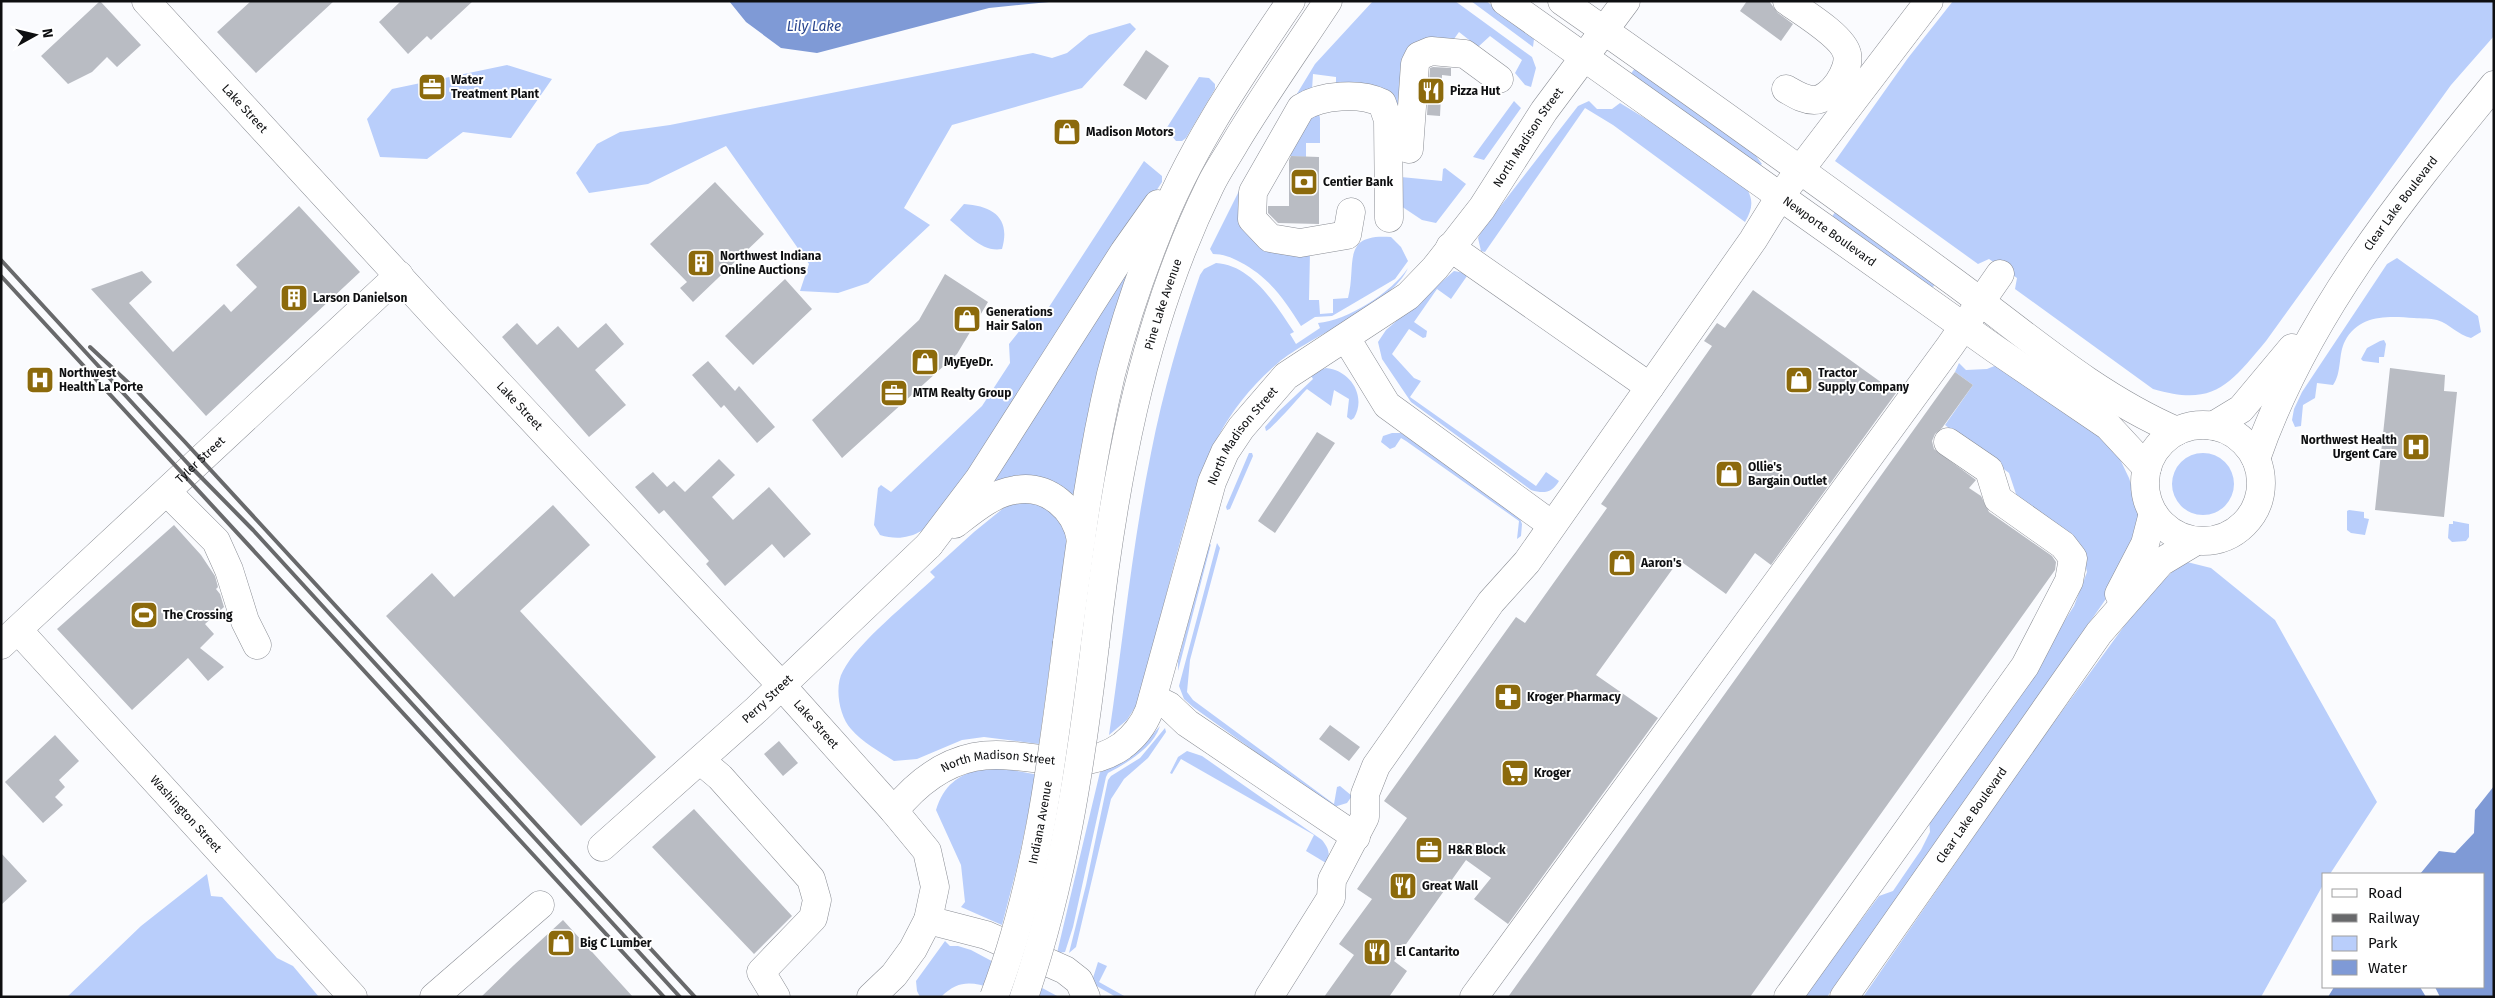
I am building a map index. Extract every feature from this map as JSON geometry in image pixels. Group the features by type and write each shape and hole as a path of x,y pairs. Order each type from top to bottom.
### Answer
{"street":[{"name":"Lake Street","path":"146,1 399,275 440,322 782,686 894,811 926,851 935,886 928,920 913,949 894,976 871,997"},
{"path":"929,545 979,478 1124,252 1194,153 1240,76 1290,1"},
{"name":"Pine Lake Avenue","path":"1024,997 1058,882 1066,844 1083,748 1105,562 1141,376 1159,312 1184,244 1211,184 1245,126 1328,1"},
{"name":"Newporte Boulevard","path":"1505,1 1964,327 2108,426 2147,468"},
{"path":"1562,1 2117,401 2177,431"},
{"name":"North Madison Street","path":"894,811 911,790 928,777 947,765 975,756 1089,761 1102,758 1138,733 1144,724 1153,698 1201,517 1225,452 1241,428 1286,376 1300,364 1346,338 1408,296 1435,268 1482,208 1544,112 1626,1"},
{"path":"1787,1 1836,39 1847,54 1846,71 1830,93 1816,100 1795,94"},
{"path":"1270,997 1331,898 1332,880 1365,817 1365,794 1376,766 1491,602 1527,562 1753,240 1780,195 1929,1"},
{"path":"1409,149 1415,64 1418,56 1431,51 1465,54 1499,79"},
{"name":"Clear Lake Boulevard","path":"2256,459 2269,421 2315,327 2380,228 2494,85"},
{"path":"1351,212 1347,235 1300,243 1270,238 1252,219 1253,192 1300,108 1310,102 1369,97 1382,103 1388,120 1389,218"},
{"path":"1081,541 1093,464 1112,373 1157,233 1194,153"},
{"path":"1450,247 1650,387"},
{"path":"1474,997 1964,327 2000,274"},
{"name":"Tyler Street","path":"9,637 399,275"},
{"name":"Clear Lake Boulevard","path":"2213,426 2241,409 2293,347 2315,327"},
{"path":"1346,338 1387,405 1552,525"},
{"path":"2194,425 2213,426 2226,430 2238,437 2256,459 2261,490 2254,510 2238,530 2225,537 2196,541 2179,536 2164,526 2153,513 2147,498 2145,484 2147,468 2158,446 2177,431 2194,425"},
{"path":"1788,997 2025,666 2069,581 2073,558 2063,545 1998,499 1989,470 1948,442"},
{"path":"929,545 975,508 1015,490 1036,490 1055,498 1069,510 1079,526 1081,541"},
{"path":"167,492 216,541 229,570 245,621 257,645"},
{"name":"Clear Lake Boulevard","path":"2099,633 2145,544 2153,513"},
{"name":"Indiana Avenue","path":"994,997 1025,893 1044,811 1081,541"},
{"name":"Clear Lake Boulevard","path":"1844,997 2099,633 2161,562 2196,541"},
{"name":"Perry Street","path":"602,847 701,761 929,545"},
{"name":"Washington Street","path":"9,637 353,997"},
{"path":"1153,698 1169,706 1187,723 1356,837"},
{"path":"701,761 720,776 811,879 817,900 813,918 761,972 776,997"},
{"path":"434,997 540,905"},
{"path":"928,920 986,935 1065,970 1079,981 1086,997"}],"green space":[{"path":"1373,1 1455,1 1532,57 1536,68 1531,87 1525,85 1515,73 1522,60 1490,36 1478,47 1459,32 1454,39 1410,55 1401,177 1442,181 1443,169 1445,168 1466,184 1436,223 1422,220 1401,206 1395,110 1336,91 1336,77 1313,74 1312,90 1245,202 1310,253 1309,300 1319,300 1320,314 1333,313 1333,299 1348,298 1354,253 1357,246 1364,240 1375,237 1391,237 1401,247 1408,261 1395,279 1332,316 1315,317 1301,326 1282,298 1268,282 1250,268 1224,255 1213,254 1210,249 1244,181 1315,64"},
{"path":"1471,1 1486,1 1526,29 1534,39 1533,47"},
{"path":"1953,1 2494,1 2494,36 2451,85 2266,341 2241,370 2218,388 2206,393 2191,395 2174,394 2153,389 2015,289 2017,278 1989,259 1978,264 1835,161 1908,58"},
{"path":"1130,23 1136,29 1082,88 952,125 904,208 930,225 868,283 838,293 800,291 809,264 726,146 648,184 589,193 576,173 597,144 620,132 670,125 1033,53 1052,58 1067,53 1089,35"},
{"path":"507,65 552,79 511,138 463,132 427,159 380,157 367,119 392,89"},
{"path":"1636,67 1753,152 1762,164 1759,166 1629,76"},
{"path":"1199,77 1209,78 1215,84 1215,89 1186,138 1182,141 1176,141 1166,129"},
{"path":"1514,101 1521,108 1484,160 1473,157"},
{"path":"1589,101 1597,109 1612,109 1620,103 1674,136 1747,189 1751,198 1751,205 1745,222 1613,125 1585,108 1485,252 1481,251 1478,238 1482,230 1578,106"},
{"path":"1318,111 1320,118 1320,143 1306,143 1306,157 1289,156 1302,124"},
{"path":"1144,161 1162,176 1162,182 973,471 924,530 902,538 880,535 874,525 878,488 881,485 891,492 982,406 1010,363 1009,344 1033,314 1048,314 1049,307"},
{"path":"964,204 983,208 997,216 1002,222 1004,229 1002,249 988,248 981,245 950,220"},
{"path":"1836,211 1928,277 1934,285 1932,290 1830,219"},
{"path":"1132,258 1082,451 1074,494 985,492"},
{"path":"2397,258 2478,316 2481,332 2471,338 2442,322 2432,319 2385,317 2366,321 2351,332 2345,341 2341,352 2338,375 2333,385 2317,383 2315,398 2303,405 2301,426 2295,427 2292,420 2294,409 2302,392 2387,264"},
{"path":"1216,263 1229,265 1241,271 1262,288 1294,332 1290,334 1296,344 1320,328 1318,323 1342,317 1368,304 1401,277 1408,268 1399,282 1385,295 1349,319 1292,352 1278,363 1255,385 1236,408 1220,433 1197,485 1137,704 1127,720 1109,735 1138,523 1156,430 1172,363 1200,275 1204,269"},
{"path":"1454,271 1465,273 1467,276 1451,299 1437,289 1414,322 1427,331 1426,337 1423,338 1409,329 1392,354 1414,378 1421,381 1410,397 1536,486 1546,472 1559,481 1550,490 1540,492 1531,490 1411,402 1382,359 1378,342 1386,330"},
{"path":"2384,340 2386,344 2384,357 2379,357 2379,363 2363,361 2361,359 2367,348"},
{"path":"1959,363 1966,370 1987,369 1997,365 2092,428 2117,453 2129,478 2139,508 2140,525 2108,596 1827,997 1804,997 1879,896 1893,891 1921,850 1930,832 1929,819 2014,700 2074,606 2087,572 2081,549 2019,503 2009,473 1945,425 1973,385 1955,372"},
{"path":"1326,368 1342,374 1354,386 1357,393 1358,410 1354,418 1351,420 1347,417 1349,399 1334,390 1331,406 1307,389 1280,419 1266,431 1265,427 1278,412 1313,379 1310,374"},
{"path":"1401,433 1519,516 1522,524 1521,536 1517,539 1519,521 1406,441 1401,438 1395,447 1390,449 1381,442 1383,436"},
{"path":"1249,453 1252,453 1253,456 1230,509 1227,510 1226,507"},
{"path":"2197,453 2209,453 2225,462 2232,472 2234,484 2232,496 2225,506 2209,515 2197,515 2186,510 2177,501 2172,490 2172,478 2177,467 2186,458"},
{"path":"1035,500 1057,515 1064,525 1067,539 1039,744 984,737 962,740 917,759 894,761 860,738 843,717 838,693 840,677 843,671 860,647 935,577 930,572 974,532 1011,502"},
{"path":"2347,511 2364,512 2364,518 2369,519 2365,535 2351,533 2347,530"},
{"path":"2453,521 2469,524 2469,537 2466,541 2452,542 2448,538 2449,524 2453,524"},
{"path":"1217,543 1220,548 1190,660 1187,692 1193,700 1334,804 1337,787 1340,786 1352,796 1347,803 1334,807 1184,699 1179,686"},
{"path":"1211,544 1178,671 1178,661 1208,546"},
{"path":"2183,561 2211,568 2275,620 2377,802 2331,873 2322,873 2322,887 2261,997 1863,997 2030,755 2141,603"},
{"path":"1160,726 1157,734 1145,748 1131,760 1108,773 1106,777 1073,927 1065,952 1057,953 1100,772 1137,752"},
{"path":"1165,728 1166,732 1148,758 1124,779 1111,799 1076,947 1069,953 1086,885 1108,780 1111,776 1140,758"},
{"path":"1187,751 1202,756 1322,840 1329,853 1326,863 1306,851 1314,835 1181,759 1172,774 1170,773 1178,757"},
{"path":"981,768 1007,769 1044,776 1034,786 1017,867 1002,925 961,907 965,902 961,865 936,810 947,788 958,778"},
{"path":"207,874 211,896 222,897 277,958 293,966 319,997 67,997 141,926"},
{"path":"945,941 950,946 971,950 1059,997 1016,996 986,986 968,983 950,989 941,997 920,997 916,981"},
{"path":"1098,962 1107,966 1099,982 1126,997 1116,997 1093,984 1092,981"}],"water":[{"name":"Lily Lake","path":"729,1 1059,1 989,8 817,53 781,48 746,22"},
{"path":"2494,786 2494,995 2491,997 2440,997 2436,988 2485,988 2485,873 2421,873 2439,851 2455,853 2474,833 2475,810"},
{"path":"2333,988 2421,988 2426,997 2328,997"}],"building":[{"path":"100,1 141,45 117,67 107,57 92,72 68,84 41,56"},
{"path":"251,1 334,1 256,73 217,32"},
{"path":"401,1 473,1 431,40 427,36 408,54 379,22"},
{"path":"1747,1 1769,1 1778,13 1793,24 1781,41 1740,11"},
{"path":"1146,50 1169,66 1146,100 1123,85"},
{"path":"1430,68 1451,68 1451,76 1442,75 1440,116 1427,115"},
{"name":"Centier Bank","path":"1291,156 1319,157 1319,224 1278,223 1268,213 1268,206 1289,206 1289,160"},
{"name":"Northwest Indiana Online Auctions","path":"715,182 764,234 693,302 680,288 687,282 650,244"},
{"name":"Larson Danielson","path":"299,206 360,272 206,416 91,289 142,271 152,282 129,303 173,352 224,304 231,312 257,287 236,265"},
{"path":"945,274 988,302 957,354 842,458 812,420 919,320"},
{"path":"785,279 812,309 753,365 725,336"},
{"path":"1753,290 1896,393 1771,565 1755,553 1726,594 1679,560 1596,675 1658,718 1508,924 1474,899 1491,878 1466,860 1394,961 1407,971 1389,997 1324,997 1354,955 1339,944 1372,899 1357,889 1407,818 1384,801 1516,617 1525,623 1607,508 1601,504 1712,346 1704,341 1717,323 1725,328"},
{"path":"517,323 537,345 558,326 578,348 606,323 624,344 595,370 626,405 589,437 502,337"},
{"path":"708,361 735,391 739,386 775,427 757,443 724,405 721,408 692,375"},
{"name":"Northwest Health Urgent Care","path":"2390,368 2445,375 2444,391 2457,392 2444,517 2375,510"},
{"path":"1955,372 1973,385 1942,428 1935,434 1932,441 1934,449 1976,480 1969,488 1981,496 1989,512 2052,556 2056,562 2055,570 1750,997 1508,997"},
{"path":"1317,432 1335,443 1275,533 1258,521"},
{"path":"719,459 735,475 712,497 733,520 769,487 811,534 784,558 772,544 725,586 706,564 709,561 664,510 659,514 635,487 653,472 667,487 674,481 685,492"},
{"path":"553,505 590,545 520,611 656,757 581,826 386,616 432,573 454,597"},
{"name":"The Crossing","path":"174,525 201,555 215,576 218,587 216,589 220,594 224,607 205,624 214,634 200,648 224,667 208,681 188,658 132,710 57,629"},
{"path":"1330,725 1360,747 1349,761 1319,739"},
{"path":"55,735 79,761 59,780 65,787 55,797 63,805 43,823 5,782"},
{"path":"779,741 798,763 783,776 764,754"},
{"path":"694,809 792,916 754,954 652,847"},
{"path":"1,853 27,881 1,905"},
{"name":"Big C Lumber","path":"563,920 633,997 481,997 514,965"}],"railway":[{"path":"1,260 192,468 253,530 680,997"},
{"path":"1,276 664,997"},
{"path":"90,347 135,389 185,442 695,997"}],"place":[{"name":"Water Treatment Plant","path":"432,87"},
{"name":"Pizza Hut","path":"1431,91"},
{"name":"Madison Motors","path":"1067,132"},
{"name":"Centier Bank","path":"1304,182"},
{"name":"Northwest Indiana Online Auctions","path":"701,263"},
{"name":"Larson Danielson","path":"294,298"},
{"name":"Generations Hair Salon","path":"967,319"},
{"name":"MyEyeDr.","path":"925,362"},
{"name":"Northwest Health La Porte","path":"40,380"},
{"name":"Tractor Supply Company","path":"1799,380"},
{"name":"MTM Realty Group","path":"894,393"},
{"name":"Northwest Health Urgent Care","path":"2416,447"},
{"name":"Ollie's Bargain Outlet","path":"1729,474"},
{"name":"Aaron's","path":"1622,563"},
{"name":"The Crossing","path":"144,615"},
{"name":"Kroger Pharmacy","path":"1508,697"},
{"name":"Kroger","path":"1515,773"},
{"name":"H&R Block","path":"1429,850"},
{"name":"Great Wall","path":"1403,886"},
{"name":"Big C Lumber","path":"561,943"},
{"name":"El Cantarito","path":"1377,952"}]}
